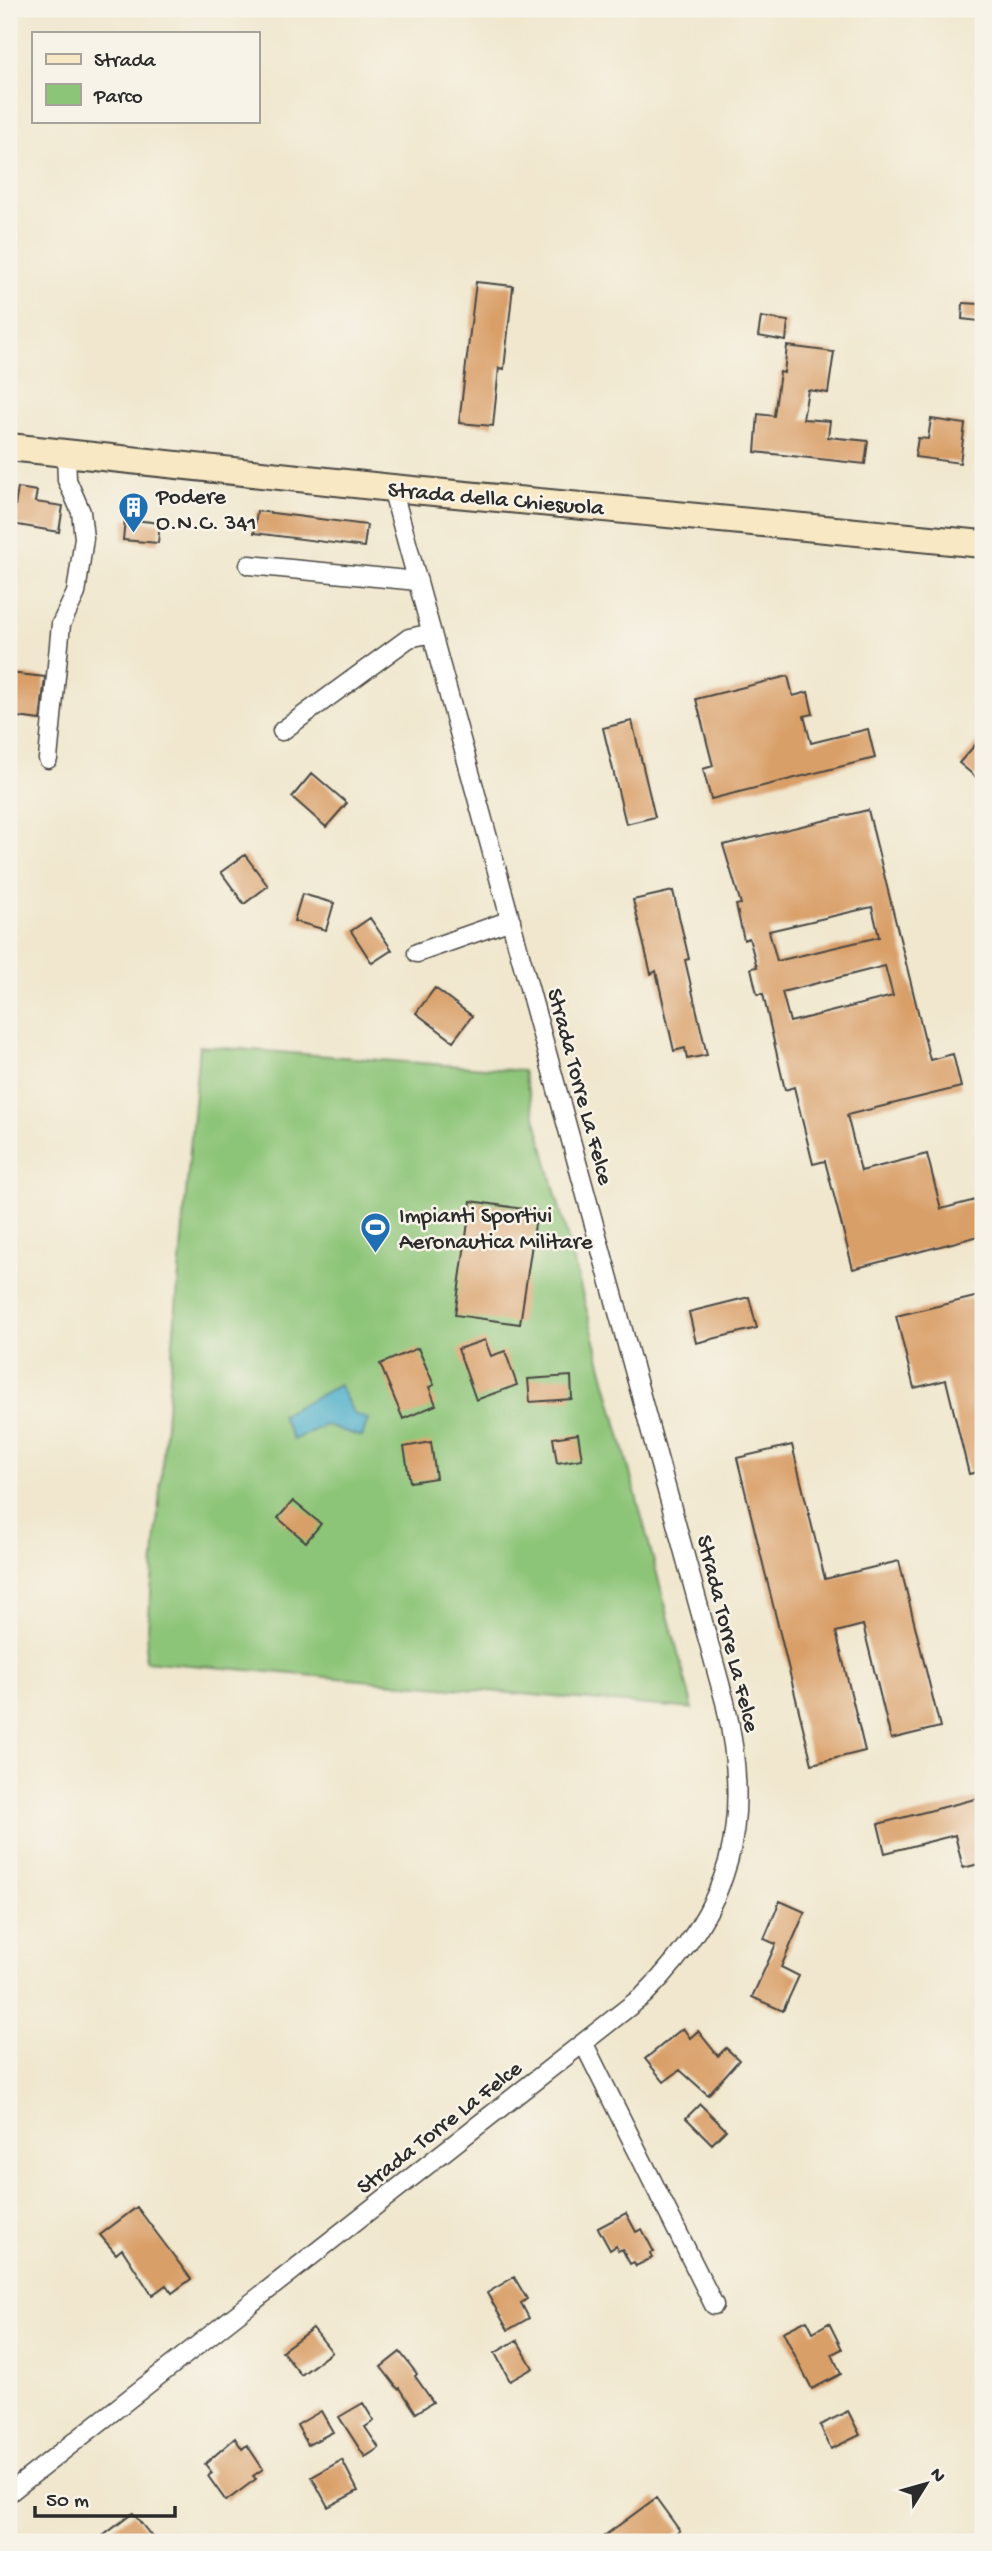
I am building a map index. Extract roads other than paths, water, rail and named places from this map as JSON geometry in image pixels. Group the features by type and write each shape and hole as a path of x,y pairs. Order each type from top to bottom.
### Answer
{"street":[{"name":"Strada della Chiesuola","path":"9,447 392,488 983,544"},
{"path":"48,759 60,631 66,611 76,593 84,538 81,512 67,480 66,453"},
{"name":"Strada Torre La Felce","path":"9,2493 631,2006 659,1980 704,1920 718,1895 731,1851 737,1819 737,1777 729,1722 714,1661 392,488"},
{"path":"249,565 418,580"},
{"path":"282,730 409,638 432,633"},
{"path":"417,954 511,920"},
{"path":"584,2044 714,2305"}],"water":[{"path":"339,1385 354,1414 368,1419 362,1437 325,1425 293,1440 281,1415"}],"place":[{"name":"Podere O.N.C. 341","path":"133,535"},
{"name":"Impianti Sportivi Aeronautica Militare","path":"376,1254"}]}
